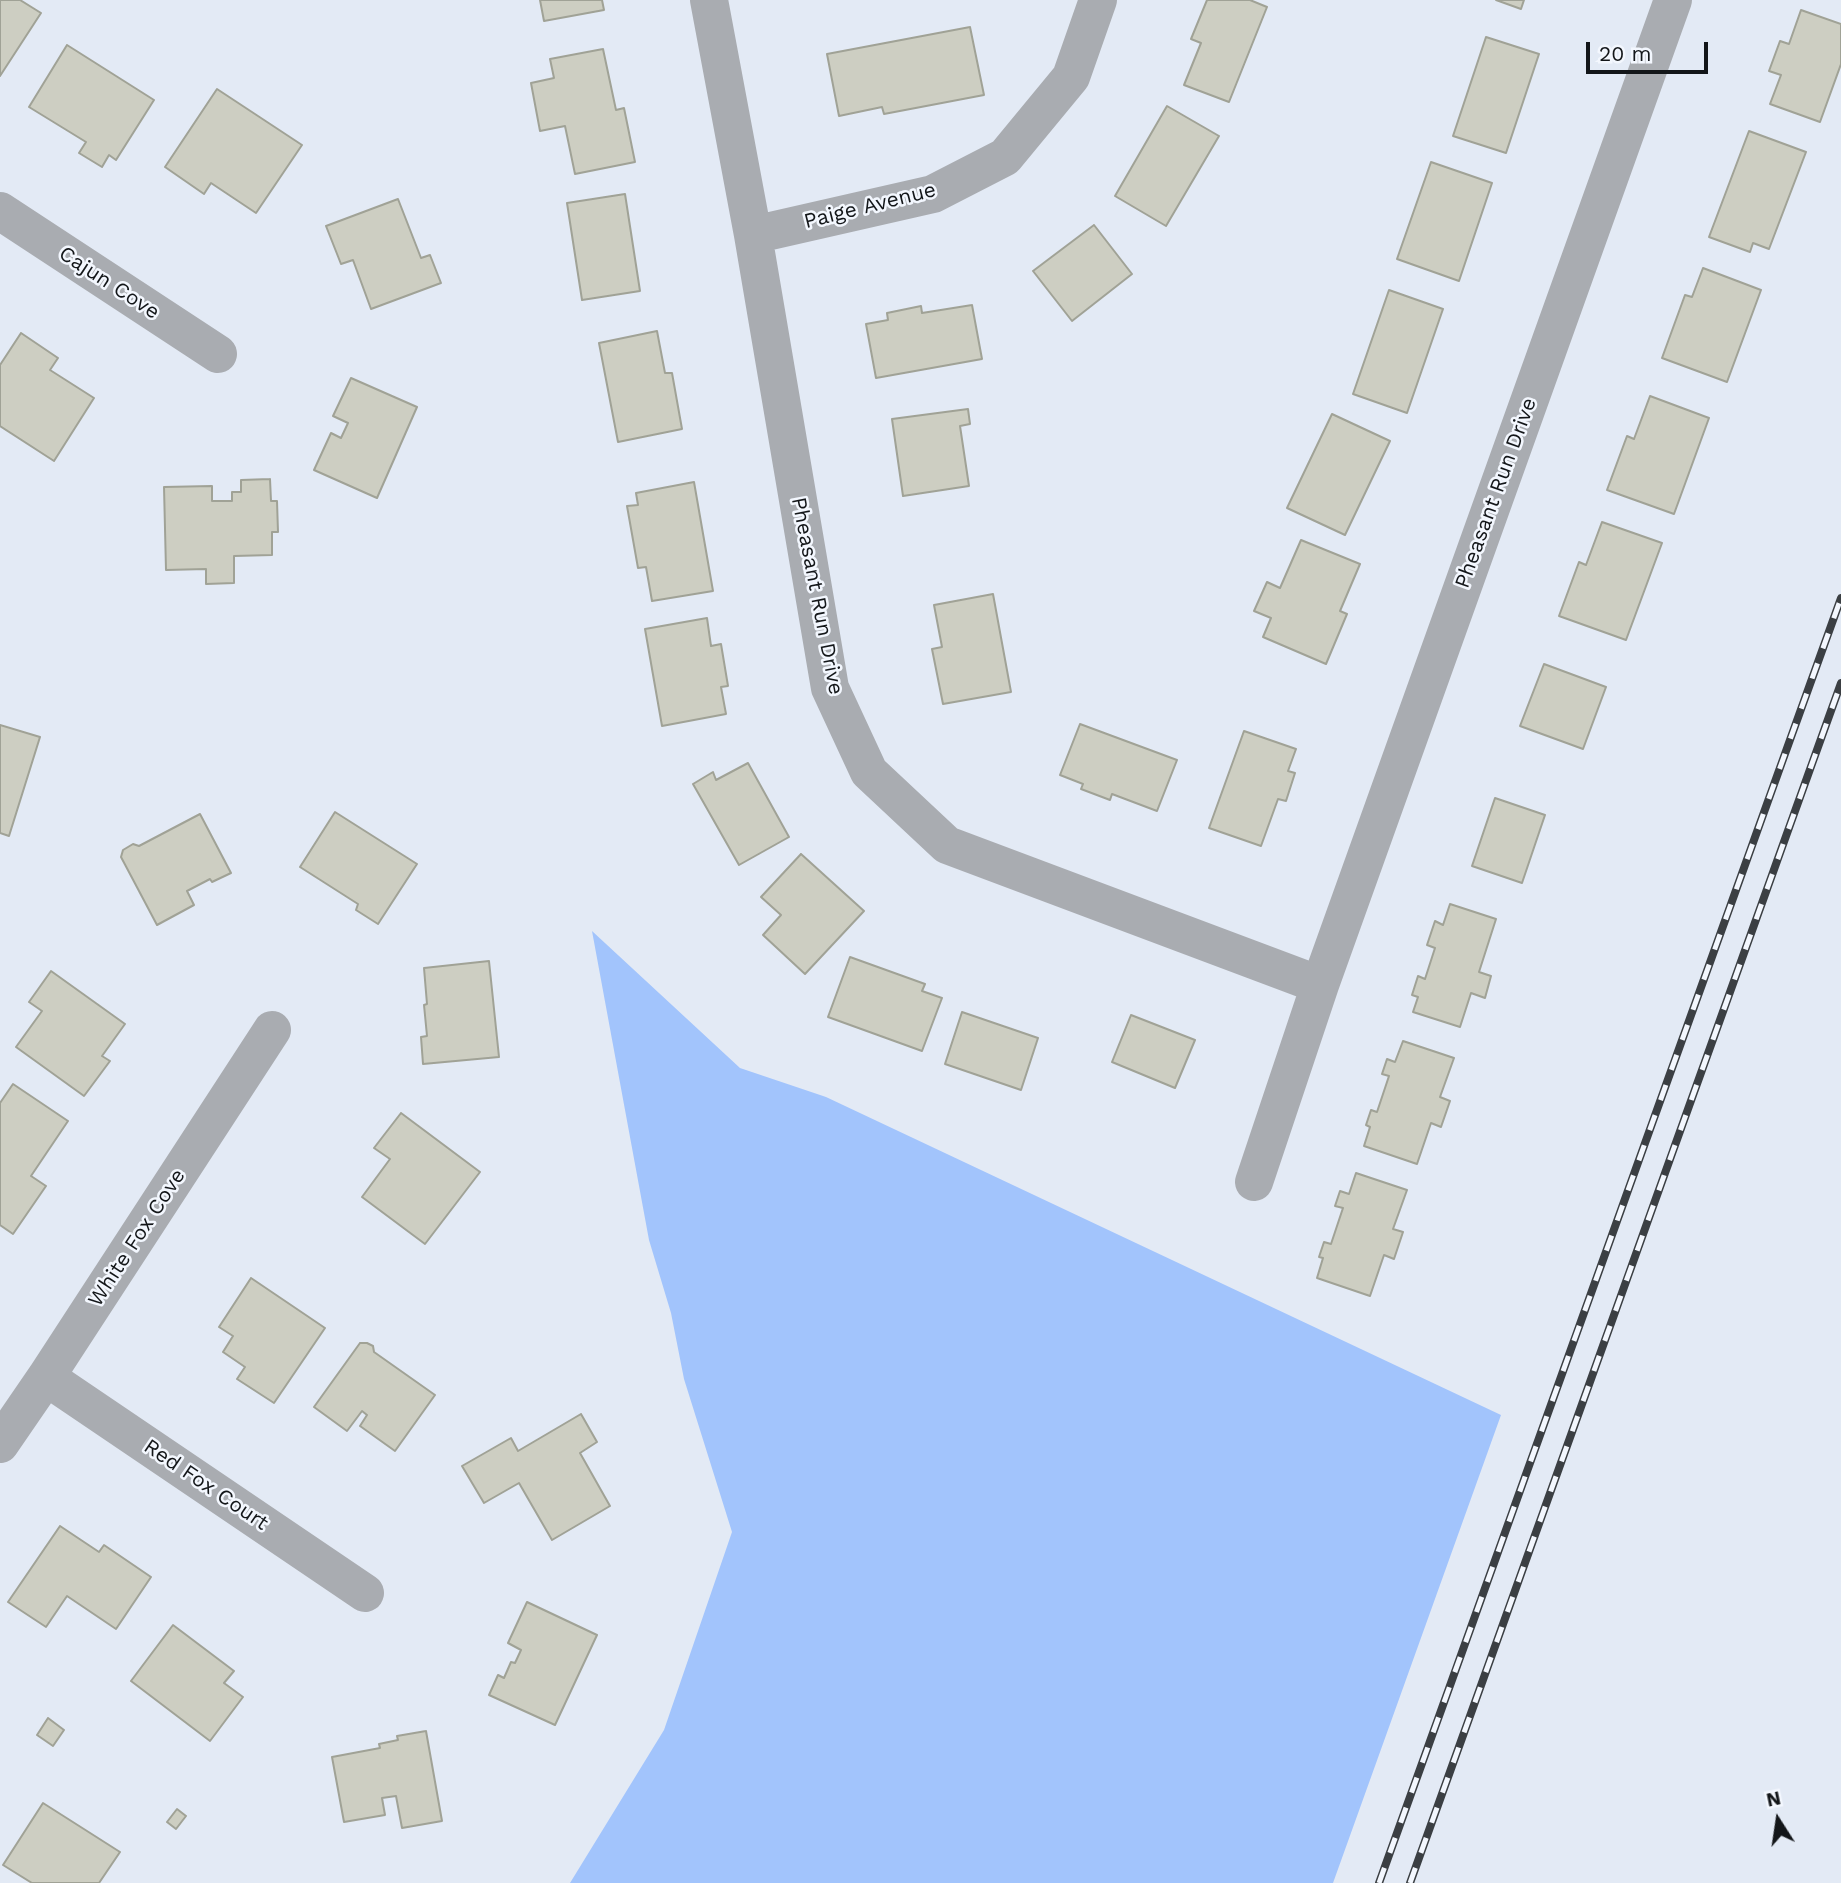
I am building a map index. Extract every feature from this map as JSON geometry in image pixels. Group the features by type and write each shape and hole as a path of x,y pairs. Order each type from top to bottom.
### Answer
{"street":[{"name":"Pheasant Run Drive","path":"709,0 753,235 830,688 869,772 947,845 1320,985"},
{"name":"Paige Avenue","path":"753,235 933,194 1005,157 1071,77 1098,0"},
{"name":"Pheasant Run Drive","path":"1254,1182 1320,985 1673,0"},
{"name":"Cajun Cove","path":"0,211 218,354"},
{"name":"White Fox Cove","path":"0,1444 272,1030"},
{"name":"Red Fox Court","path":"46,1377 366,1593"}],"shaded area":[{"path":"592,931 740,1068 826,1097 1501,1415 1333,1883 570,1883 664,1730 732,1532 684,1379 671,1313 649,1240"}],"building":[{"path":"0,0 20,0 41,13 0,76"},
{"path":"540,0 602,0 604,10 544,21"},
{"path":"1207,0 1250,0 1267,7 1229,102 1184,85 1201,43 1191,39"},
{"path":"1496,0 1524,0 1521,9"},
{"path":"1801,10 1841,24 1841,64 1820,122 1770,104 1781,75 1769,71 1780,41 1789,44"},
{"path":"970,27 984,95 884,114 882,107 839,116 827,54"},
{"path":"1486,37 1539,54 1506,153 1453,136"},
{"path":"67,45 154,100 116,160 109,155 102,167 79,153 86,142 29,107"},
{"path":"603,49 616,110 624,108 635,162 575,174 565,126 540,131 531,83 554,78 550,59"},
{"path":"217,89 302,145 256,213 211,183 204,194 165,167"},
{"path":"1167,106 1219,136 1166,226 1115,196"},
{"path":"1749,131 1806,152 1769,249 1753,243 1750,252 1709,237"},
{"path":"1431,162 1492,183 1459,281 1397,259"},
{"path":"625,194 640,291 582,300 567,203"},
{"path":"398,199 421,258 430,255 441,283 371,309 353,260 341,264 326,226"},
{"path":"1094,225 1132,274 1072,321 1033,271"},
{"path":"1703,268 1761,290 1727,382 1662,358 1685,295 1692,297"},
{"path":"1389,290 1443,309 1407,413 1353,394"},
{"path":"972,305 982,359 876,378 866,324 888,320 887,313 921,306 922,313"},
{"path":"657,331 665,373 672,373 682,429 618,442 599,343"},
{"path":"21,333 58,358 50,370 94,398 54,461 0,426 0,365"},
{"path":"351,378 417,407 377,498 314,470 331,433 341,438 348,423 333,416"},
{"path":"1650,396 1709,418 1674,514 1607,490 1627,436 1634,439"},
{"path":"968,409 970,424 960,426 969,486 903,496 892,419"},
{"path":"1332,414 1390,441 1345,535 1287,508"},
{"path":"270,479 271,501 277,501 278,532 272,532 272,555 234,556 234,583 206,584 206,569 166,570 164,487 212,486 212,501 232,501 232,492 241,492 241,480"},
{"path":"694,482 713,591 652,601 646,567 638,568 627,506 638,505 636,493"},
{"path":"1602,522 1662,543 1626,640 1559,616 1579,562 1586,565"},
{"path":"1301,540 1360,564 1340,611 1347,614 1326,664 1263,637 1271,618 1254,611 1267,582 1280,588"},
{"path":"993,594 1011,692 943,704 932,649 942,647 934,605"},
{"path":"707,618 711,646 721,644 728,686 721,687 726,714 662,726 645,629"},
{"path":"1544,664 1606,687 1583,749 1520,726"},
{"path":"1080,724 1177,760 1157,811 1112,794 1110,800 1081,789 1083,784 1060,775"},
{"path":"0,725 40,737 9,836 0,833"},
{"path":"1244,731 1296,749 1288,771 1295,773 1286,801 1278,799 1261,846 1209,828"},
{"path":"748,763 789,837 739,865 693,784 713,772 716,780"},
{"path":"1495,798 1545,815 1522,883 1472,866"},
{"path":"335,812 417,864 378,924 356,910 358,904 300,867"},
{"path":"200,814 231,873 212,882 210,879 187,891 194,905 157,925 121,857 123,850 133,844 139,846"},
{"path":"801,854 864,911 805,974 763,935 781,915 761,897"},
{"path":"1450,904 1496,919 1479,972 1491,976 1485,998 1471,993 1460,1027 1413,1012 1418,997 1412,995 1418,976 1425,979 1435,948 1427,945 1435,921 1443,925"},
{"path":"850,957 925,984 922,991 942,998 922,1051 828,1017"},
{"path":"489,961 499,1057 423,1064 421,1037 427,1036 424,968"},
{"path":"51,971 125,1024 102,1056 110,1061 84,1096 16,1047 42,1011 29,1002"},
{"path":"962,1012 1038,1038 1021,1090 945,1064"},
{"path":"1131,1015 1195,1040 1175,1088 1112,1062"},
{"path":"1403,1041 1454,1058 1440,1097 1450,1101 1441,1127 1431,1123 1417,1164 1364,1146 1370,1127 1366,1125 1371,1110 1377,1112 1389,1076 1382,1074 1387,1059 1395,1062"},
{"path":"13,1084 68,1121 31,1176 46,1186 13,1234 0,1225 0,1103"},
{"path":"401,1113 480,1172 425,1244 362,1197 390,1159 374,1148"},
{"path":"1356,1173 1407,1190 1393,1229 1403,1232 1394,1259 1384,1255 1370,1296 1317,1278 1324,1242 1331,1244 1343,1208 1335,1206 1340,1191 1349,1194"},
{"path":"251,1278 325,1328 274,1403 237,1379 245,1367 223,1352 233,1336 219,1327"},
{"path":"360,1343 373,1346 374,1352 435,1395 395,1451 360,1426 367,1415 362,1411 347,1431 314,1407"},
{"path":"581,1414 597,1442 580,1453 610,1506 552,1540 519,1483 484,1503 462,1466 511,1438 518,1451"},
{"path":"60,1526 99,1552 104,1545 151,1577 116,1629 67,1596 46,1627 8,1602"},
{"path":"527,1602 597,1635 555,1725 489,1695 498,1675 504,1678 511,1662 515,1663 521,1650 508,1643"},
{"path":"173,1625 234,1671 224,1683 243,1697 210,1741 131,1681"},
{"path":"48,1718 64,1730 53,1746 37,1735"},
{"path":"426,1731 442,1821 402,1828 396,1796 382,1798 385,1815 344,1822 332,1757 380,1748 379,1744 398,1740 397,1736"},
{"path":"43,1803 120,1852 99,1883 32,1883 3,1865"},
{"path":"177,1809 186,1816 176,1829 167,1822"}],"railway":[{"path":"1379,1883 1841,598"},
{"path":"1410,1883 1841,683"}]}
